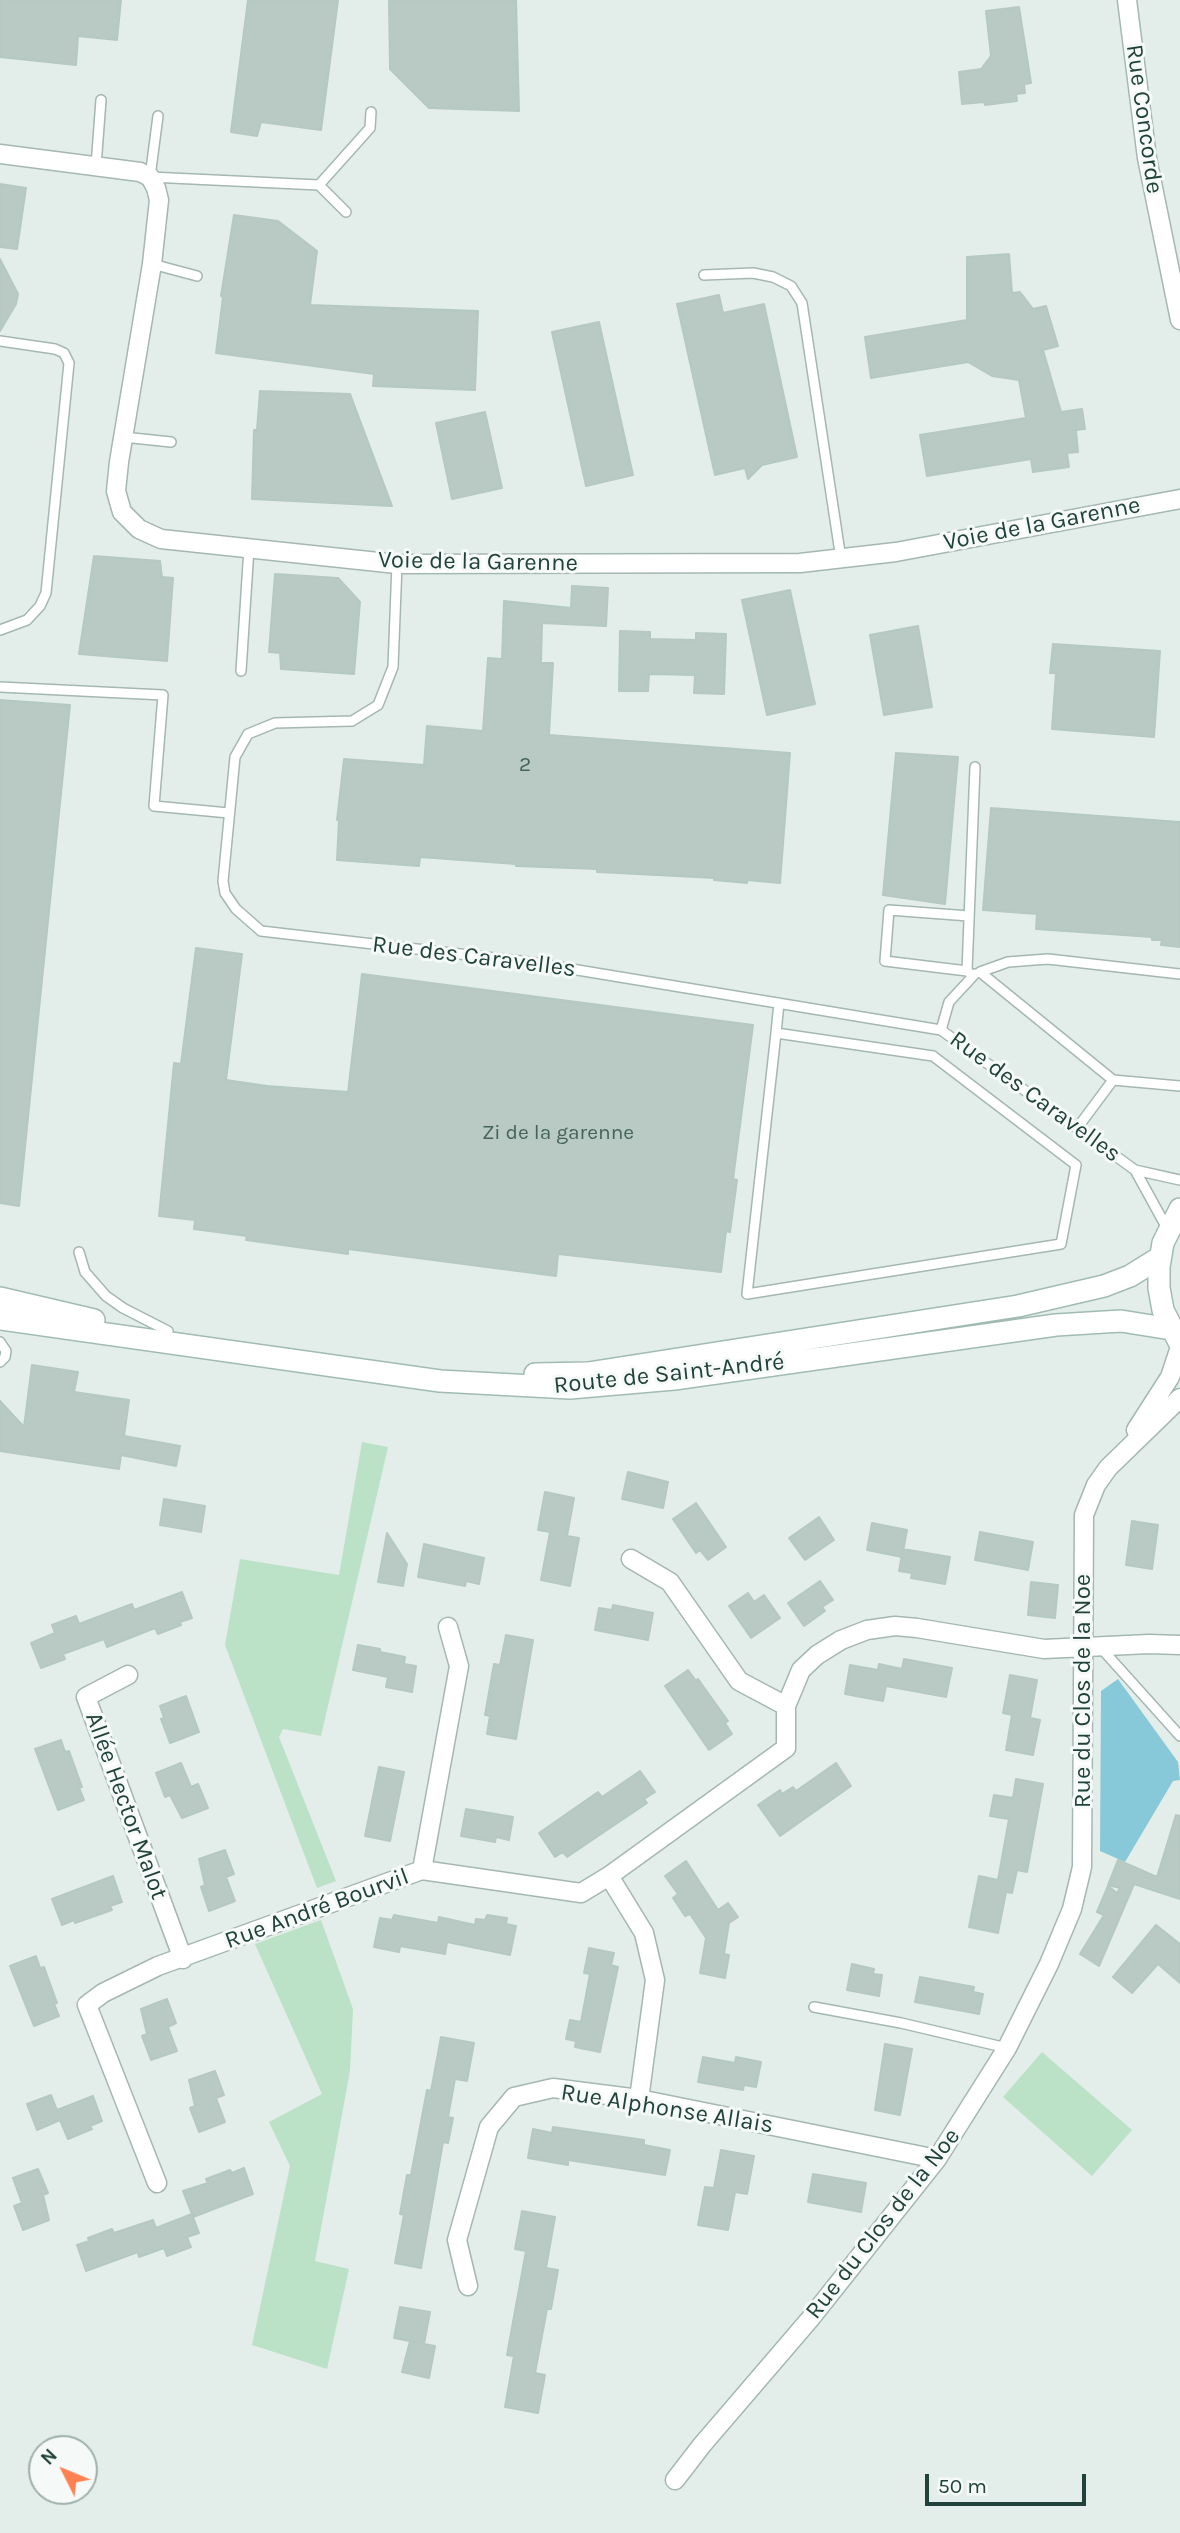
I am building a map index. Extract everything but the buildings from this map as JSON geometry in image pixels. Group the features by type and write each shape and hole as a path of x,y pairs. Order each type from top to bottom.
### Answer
{"main road":[{"path":"1177,1340 1163,1310 1159,1288 1159,1258 1168,1230 1180,1209"},
{"name":"Route de Saint-André","path":"0,1297 77,1317 410,1365 509,1376 588,1373 1018,1306 1104,1286 1130,1276 1159,1258"},
{"name":"Route de Saint-André","path":"0,1320 440,1381 570,1388 674,1378 1056,1325 1121,1321 1177,1340"}],"street":[{"name":"Rue Concorde","path":"1127,0 1147,158 1180,320"},
{"path":"0,154 140,172 150,177"},
{"name":"Voie de la Garenne","path":"150,177 159,200 152,264 123,437 117,491 122,512 139,529 161,539 397,564 800,563 896,552 1180,499"},
{"name":"Rue du Clos de la Noe","path":"675,2480 810,2319 937,2159 1007,2048 1049,1964 1072,1909 1082,1867 1092,1648 1084,1515 1096,1485 1170,1377 1177,1340"},
{"name":"Rue du Clos de la Noe","path":"1119,1455 1180,1398"},
{"path":"631,1559 670,1582 739,1681 786,1706 801,1670 817,1655 841,1640 867,1630 895,1626 1044,1649 1180,1645"},
{"path":"422,1870 459,1666 448,1627"},
{"name":"Allée Hector Malot","path":"128,1675 86,1697 183,1959"},
{"name":"Rue André Bourvil","path":"158,2183 88,2005 103,1993 158,1966 422,1870 580,1893 609,1876 786,1748 786,1706"},
{"path":"609,1876 644,1933 654,1980 639,2099"},
{"name":"Rue Alphonse Allais","path":"468,2286 457,2240 489,2127 514,2097 553,2088 639,2099 937,2159"}],"lane":[{"path":"96,166 101,100"},
{"path":"318,185 370,128 372,112"},
{"path":"158,116 150,177 318,185 346,212"},
{"path":"152,264 197,276"},
{"path":"704,275 753,273 774,277 791,286 802,303 841,559"},
{"path":"0,341 54,349 64,353 69,363 46,593 40,607 27,620 0,630"},
{"path":"123,437 171,442"},
{"path":"241,671 249,548"},
{"name":"Rue des Caravelles","path":"397,564 393,667 378,705 352,721 275,723 248,734 234,757 223,881 225,893 236,909 261,931 529,962 941,1030 1135,1170"},
{"path":"0,687 163,695 153,806 229,813"},
{"path":"941,1030 949,1002 973,972 970,916 975,767"},
{"path":"970,916 889,910 885,961 973,972 1009,962 1048,959 1180,974"},
{"path":"973,972 1113,1080 1180,1086"},
{"path":"776,1033 933,1056 1076,1165 1061,1244 747,1294 779,1003"},
{"path":"1077,1127 1113,1080"},
{"path":"1135,1170 1180,1180"},
{"path":"1135,1170 1168,1230"},
{"path":"79,1252 85,1272 106,1296 168,1331"},
{"path":"0,1342 6,1351 0,1362"},
{"path":"1092,1648 1180,1736"},
{"path":"814,2007 901,2023 1007,2048"}],"green space":[{"path":"362,1442 388,1447 321,1736 283,1729 279,1737 336,1881 317,1888 225,1645 240,1559 339,1575"},
{"path":"321,1920 353,2009 350,2071 315,2261 349,2269 327,2369 252,2345 290,2166 269,2122 322,2094 255,1944"},
{"path":"1042,2052 1132,2130 1092,2176 1003,2097"}],"water":[{"path":"1118,1679 1178,1762 1180,1780 1173,1781 1125,1862 1100,1851 1101,1691"}]}
